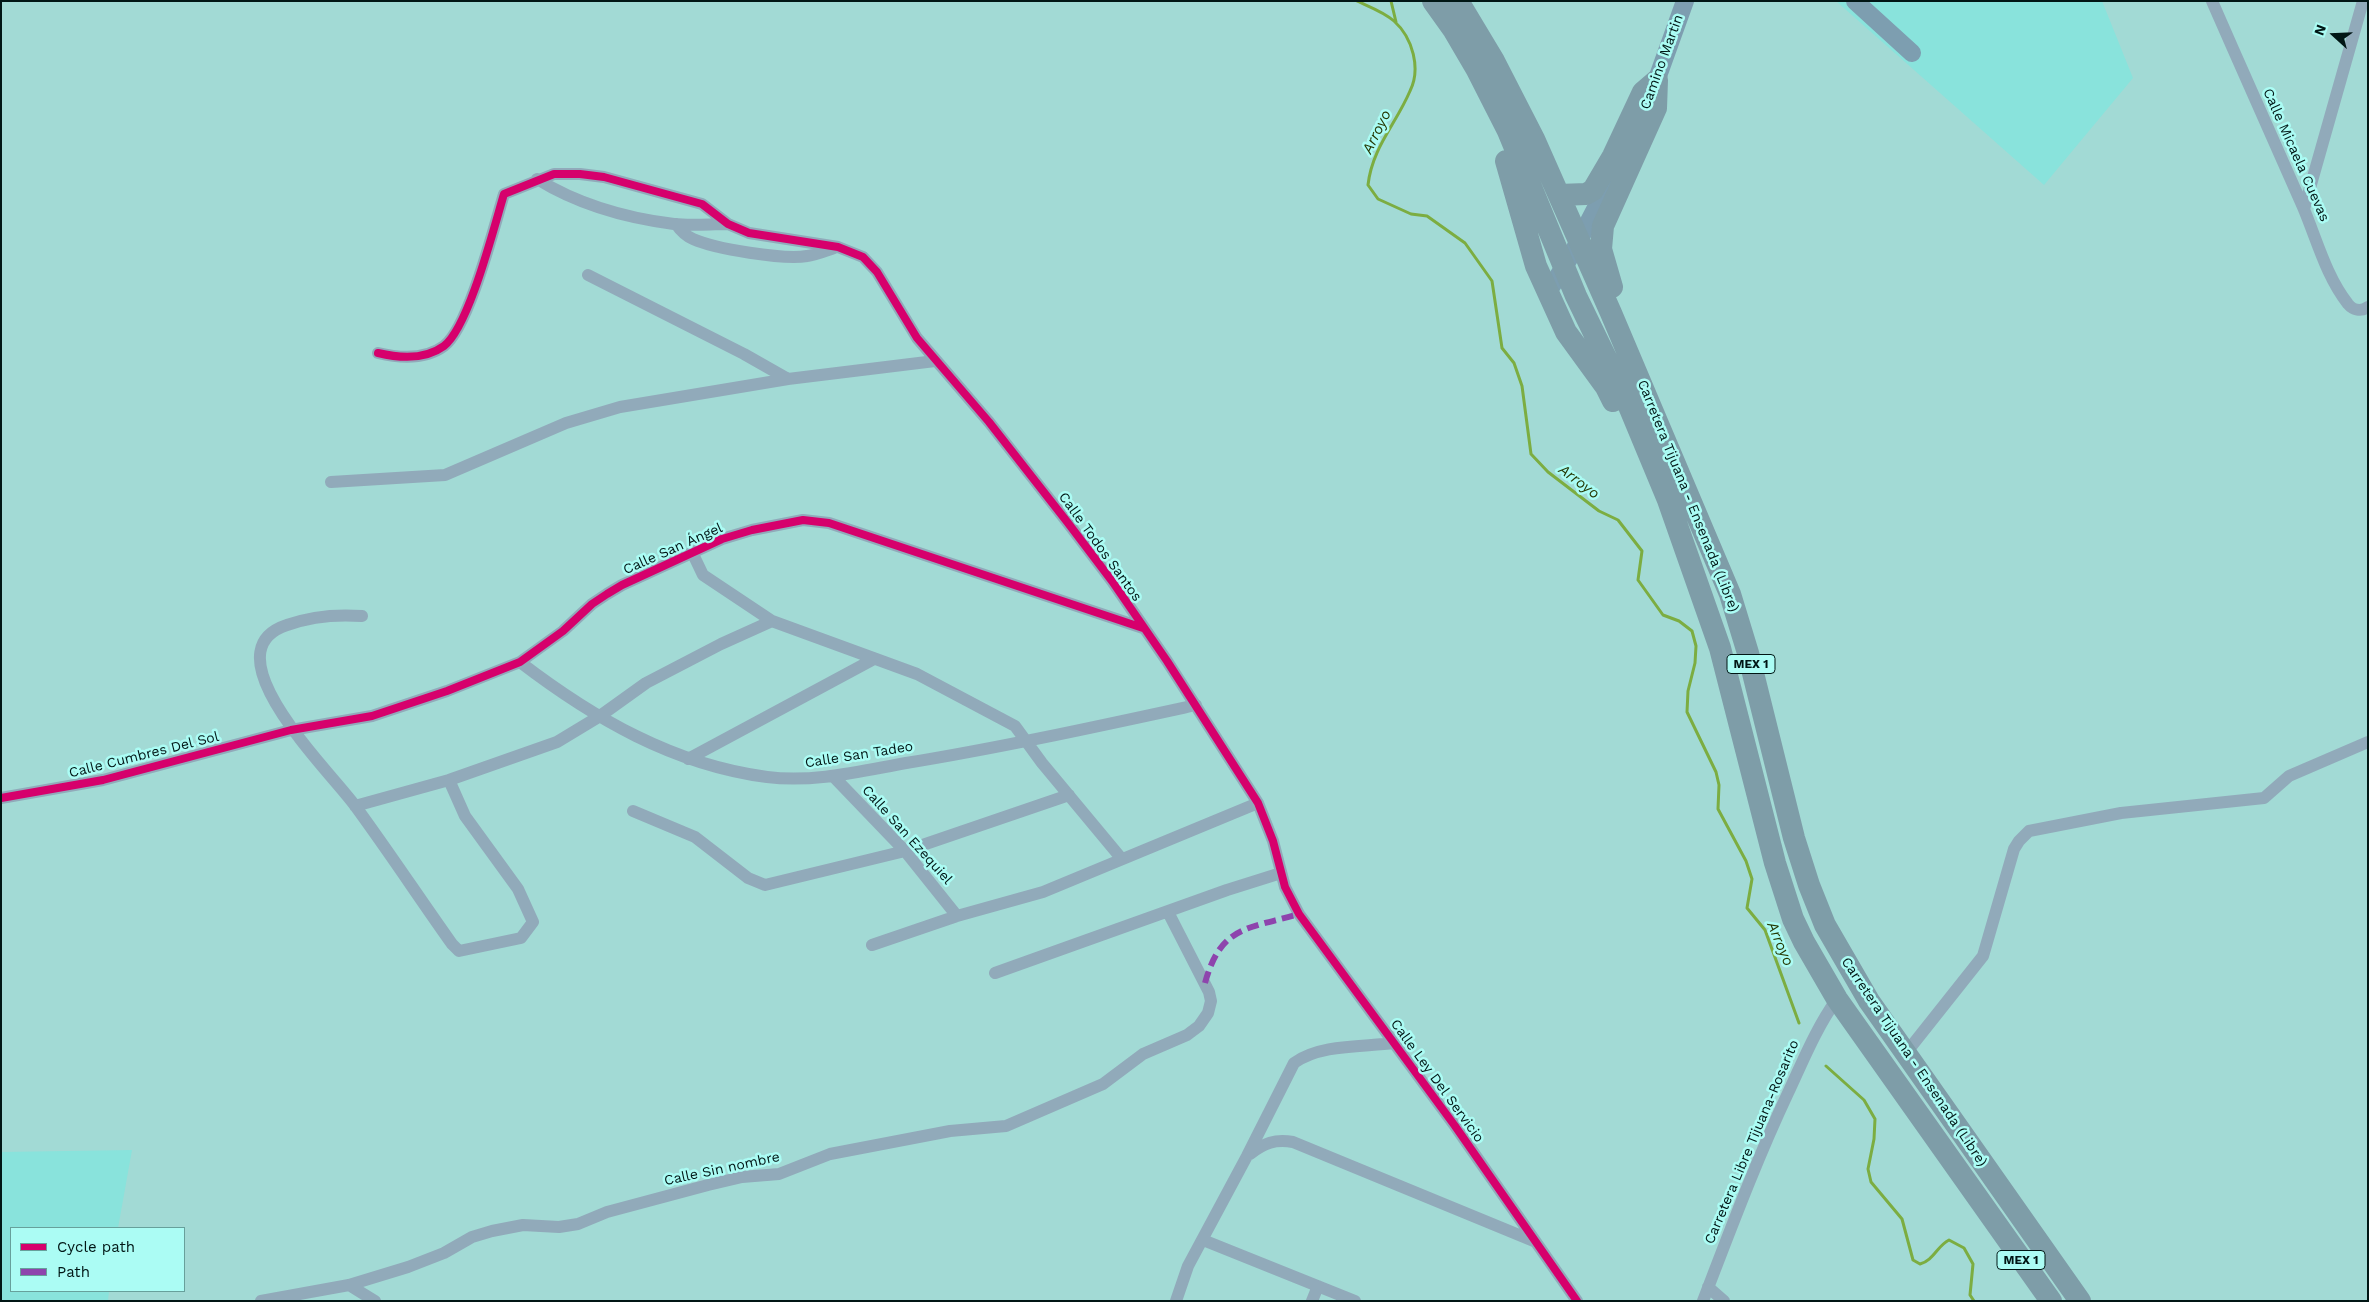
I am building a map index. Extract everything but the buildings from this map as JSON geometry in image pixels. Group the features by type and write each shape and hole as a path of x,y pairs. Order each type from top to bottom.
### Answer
{"highway":[{"name":"Carretera Tijuana - Ensenada (Libre)","path":"1433,1 1453,29 1477,70 1508,132 1576,296 1626,399 1668,500 1720,648 1775,863 1797,926 1837,999 2051,1301"},
{"name":"Carretera Tijuana - Ensenada (Libre)","path":"1458,1 1494,61 1559,194 1730,594 1808,885 1825,925 1848,968 2080,1301"},
{"path":"1477,70 1480,98 1511,175 1536,266 1553,285 1566,332 1606,388 1641,463 1668,500"},
{"path":"1559,194 1586,194 1593,190 1613,156 1642,92 1657,80"},
{"path":"1611,313 1613,291 1601,249 1603,226 1656,108 1657,80"}],"street":[{"name":"Camino Martin","path":"1553,285 1639,123 1657,80 1685,1"},
{"path":"1855,1 1912,53"},
{"name":"Calle Micaela Cuevas","path":"2212,1 2304,209 2330,275 2349,306 2356,310 2365,309"},
{"path":"2304,209 2363,1"},
{"path":"378,353 400,358 415,356 443,347 452,338 461,324 482,268 504,194 537,179 554,174 580,174 627,182 702,204 728,224 749,233 777,239 838,247"},
{"path":"537,179 560,194 584,204 610,211 676,224 728,224"},
{"path":"676,224 682,232 693,239 718,246 782,257 808,256 838,247"},
{"name":"Calle Todos Santos","path":"838,247 863,257 877,272 917,338 989,422 1112,581 1167,661 1258,803 1273,841 1281,873"},
{"path":"588,275 744,354 788,379"},
{"path":"331,482 445,475 566,423 620,407 788,379 935,361"},
{"name":"Calle San Ángel","path":"291,730 372,716 446,691 520,662 563,631 592,604 607,594 722,539 752,530 802,520 829,523 1143,628"},
{"path":"692,552 703,575 772,621 917,674 1014,726 1028,742 1042,764 1121,858"},
{"path":"362,616 331,614 304,619 275,628 261,642 260,662 266,682 291,730 356,806 452,944 459,951 521,938 533,922 518,889 465,816 449,780"},
{"path":"356,806 449,780 557,742 600,716 646,683 772,621"},
{"path":"688,759 874,659"},
{"name":"Calle San Tadeo","path":"520,662 554,688 635,737 688,759 733,771 768,777 800,779 833,776 1028,742 1196,706"},
{"name":"Calle Cumbres Del Sol","path":"1,798 103,780 291,730"},
{"path":"1906,1053 1983,956 2014,849 2029,831 2121,813 2264,798 2289,776 2368,742"},
{"name":"Calle San Ezequiel","path":"833,776 905,850 957,916"},
{"path":"633,812 695,837 748,878 765,885 905,850 1069,795"},
{"path":"872,945 957,916 1044,892 1121,858 1258,803"},
{"path":"995,974 1227,890 1281,873"},
{"name":"Calle Ley Del Servicio","path":"1281,873 1285,887 1299,914 1536,1242 1572,1298"},
{"name":"Calle Sin nombre","path":"262,1301 349,1285 408,1267 492,1231 523,1225 559,1227 578,1224 607,1212 708,1185 742,1177 780,1174 830,1154 950,1131 1006,1126 1103,1084 1144,1054 1187,1035 1199,1026 1208,1013 1211,1001 1209,992 1168,912"},
{"name":"Carretera Libre Tijuana-Rosarito","path":"1703,1301 1750,1178 1814,1035 1837,999"},
{"path":"1176,1301 1188,1266 1294,1063 1303,1056 1329,1050 1394,1043"},
{"path":"1247,1156 1269,1142 1281,1140 1293,1142 1536,1242"},
{"path":"1203,1240 1355,1301"},
{"path":"349,1285 375,1301"},
{"path":"1312,1301 1318,1286"},
{"path":"1708,1287 1724,1301"}],"shaded area":[{"path":"1836,1 2102,1 2133,78 2044,185"},
{"path":"132,1150 118,1227 10,1227 10,1292 109,1292 108,1301 1,1301 1,1152"}],"waterway":[{"name":"Arroyo","path":"1357,1 1386,15 1401,28 1410,45 1415,64 1415,73 1410,91 1374,159 1368,185 1378,199 1411,214 1427,216 1465,243 1492,281 1502,348 1514,363 1522,386 1531,454 1548,472 1599,511 1618,520 1642,551 1638,580 1663,615 1679,621 1692,631 1696,646 1695,663 1688,691 1687,712 1716,772 1719,785 1718,809 1746,861 1752,879 1747,908 1765,930 1799,1023"},
{"path":"1391,1 1396,22"},
{"name":"Arroyo","path":"1826,1066 1864,1100 1875,1119 1874,1139 1868,1169 1871,1182 1902,1219 1913,1260 1920,1264 1925,1262 1949,1240 1964,1248 1973,1264 1970,1295 1974,1301"}],"marked path":[{"path":"1205,983 1219,950 1228,940 1239,932 1251,927 1299,914"}],"cycle path":[{"path":"378,353 412,357 429,354 444,346 463,319 480,275 504,194 554,174 580,174 604,177 702,204 728,224 749,233 838,247 863,257 877,272 917,338 989,422 1068,523 1112,581 1167,661 1258,803 1273,841 1285,887 1299,914 1455,1126 1577,1301"},
{"path":"1,798 103,780 291,730 372,716 447,691 520,662 563,631 592,604 622,585 722,539 752,530 803,520 829,523 1143,628"}]}
